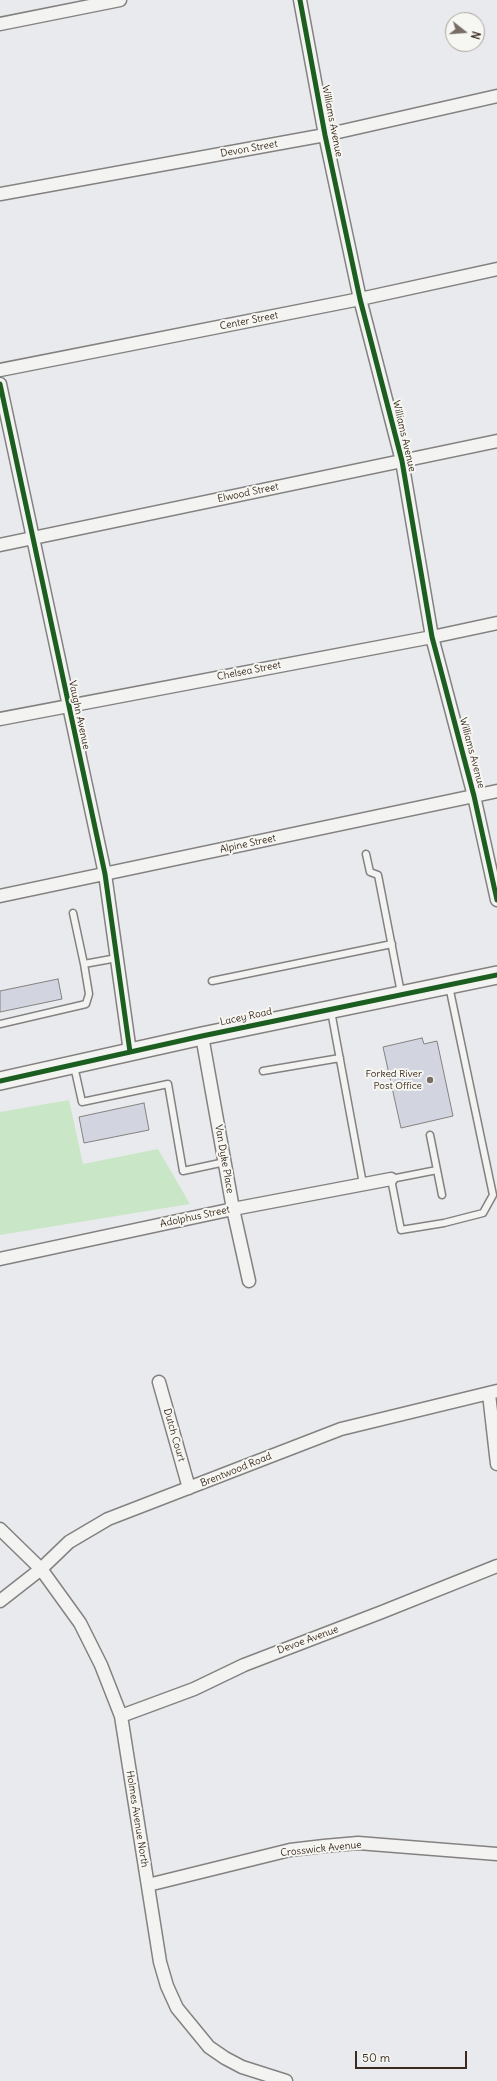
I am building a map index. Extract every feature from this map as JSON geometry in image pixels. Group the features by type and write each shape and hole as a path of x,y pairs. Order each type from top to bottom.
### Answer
{"main road":[{"name":"Lacey Road","path":"0,1081 202,1036 497,975"}],"street":[{"path":"0,24 120,0"},
{"name":"Williams Avenue","path":"300,0 325,135 360,299 402,461 432,637 493,865 497,900"},
{"name":"Devon Street","path":"0,194 325,135 497,96"},
{"name":"Center Street","path":"0,370 360,299 497,269"},
{"name":"Vaughn Avenue","path":"0,384 105,874 130,1052"},
{"name":"Elwood Street","path":"0,545 497,441"},
{"name":"Chelsea Street","path":"0,719 432,637 497,623"},
{"name":"Alpine Street","path":"0,896 497,792"},
{"name":"Van Dyke Place","path":"202,1036 233,1209 249,1282"},
{"name":"Adolphus Street","path":"0,1259 233,1209 391,1179"},
{"name":"Dutch Court","path":"159,1382 190,1488"},
{"path":"493,1392 497,1464"},
{"name":"Brentwood Road","path":"0,1601 41,1569 69,1542 108,1519 341,1429 493,1392"},
{"name":"Holmes Avenue North","path":"0,1529 41,1569 80,1623 101,1665 121,1716 160,1962 167,1986 177,2008 209,2047 225,2058 242,2067 286,2081"},
{"name":"Devoe Avenue","path":"121,1716 194,1689 261,1658 497,1566"},
{"name":"Crosswick Avenue","path":"148,1885 290,1850 324,1846 373,1844 497,1854"}],"lane":[{"path":"366,854 370,872 378,875 401,994"},
{"path":"0,1024 86,1004 89,994 73,913"},
{"path":"212,981 392,944"},
{"path":"84,964 117,958"},
{"path":"437,1170 391,1179 401,1230 444,1223 483,1213 492,1195 448,985"},
{"path":"330,1009 363,1184"},
{"path":"263,1071 340,1058"},
{"path":"74,1064 82,1102 168,1084 183,1171 225,1162"},
{"path":"430,1136 442,1195"}],"green space":[{"path":"69,1100 83,1164 158,1149 190,1204 0,1235 0,1112"}],"building":[{"path":"58,979 62,999 0,1012 0,991"},
{"path":"422,1038 424,1044 437,1041 453,1116 401,1128 383,1047"},
{"path":"144,1103 149,1130 84,1143 79,1117"}],"cycle path":[{"path":"300,0 325,135 360,299 402,461 432,637 474,796 497,900"},
{"path":"0,384 105,874 130,1052"},
{"path":"0,1081 202,1036 497,975"}],"place":[{"name":"Forked River Post Office","path":"430,1080"}]}
